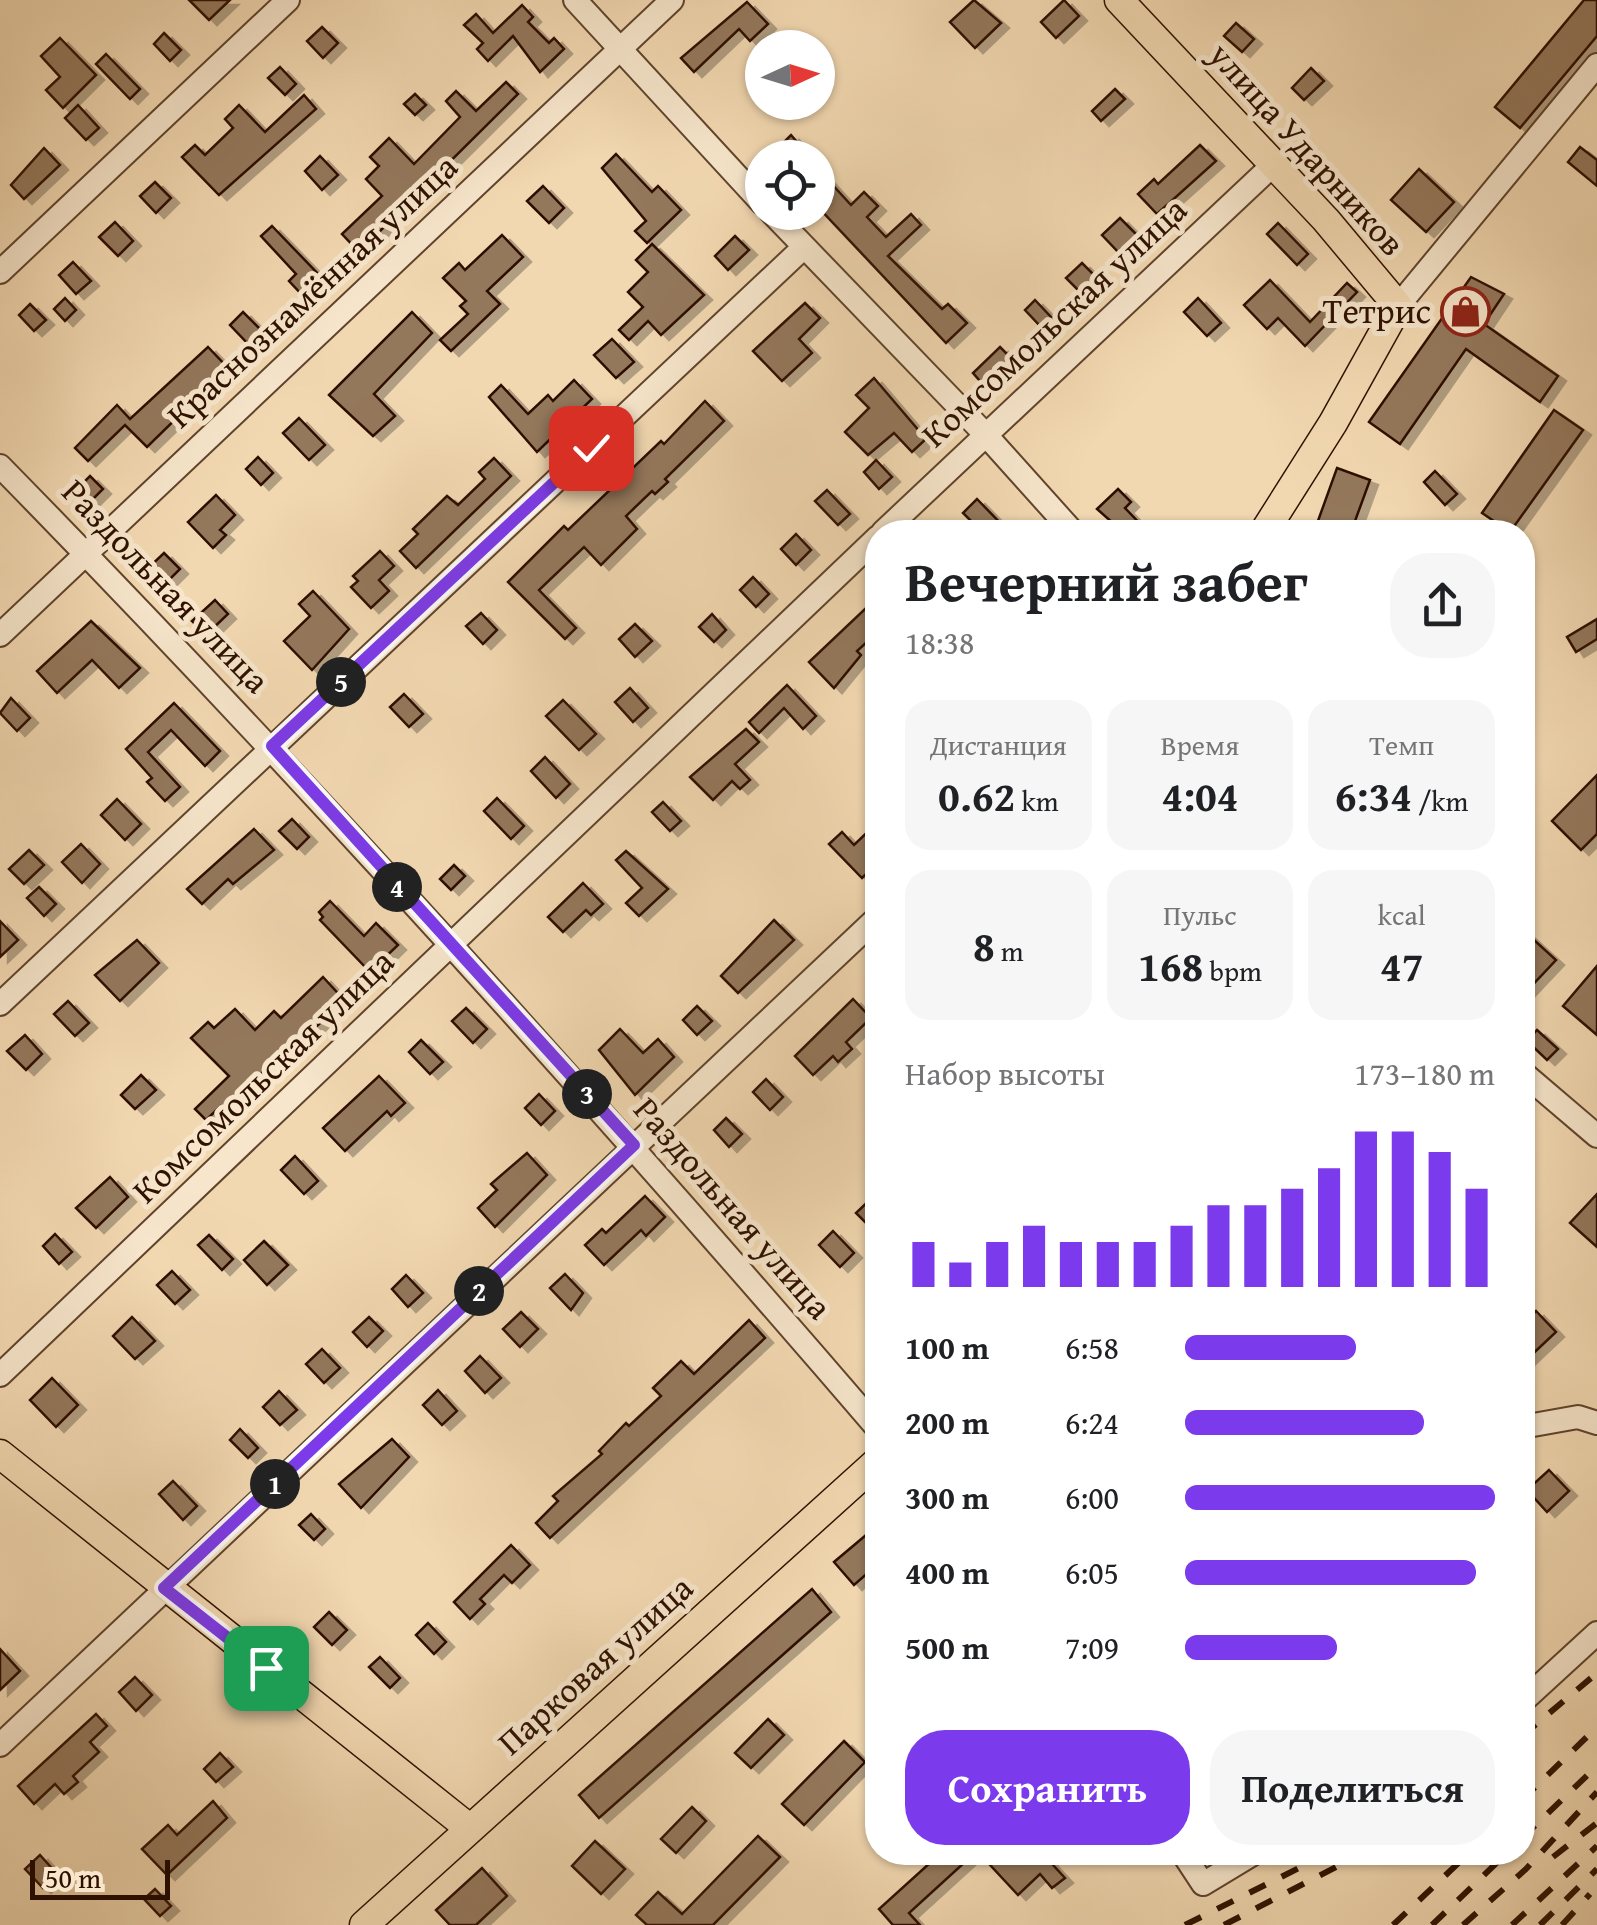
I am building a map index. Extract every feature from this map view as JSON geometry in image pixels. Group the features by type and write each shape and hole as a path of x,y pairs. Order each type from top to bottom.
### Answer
{"main road":[{"name":"улица Ударников","path":"1118,0 1274,164 1398,306"},
{"path":"1271,520 1398,306"},
{"path":"0,1454 469,1828"},
{"name":"Парковая улица","path":"364,1925 865,1473"}],"street":[{"path":"0,272 288,0"},
{"path":"575,0 624,48 745,184"},
{"name":"Краснознамённая улица","path":"0,635 672,0"},
{"path":"1398,306 1597,66"},
{"name":"Комсомольская улица","path":"896,520 1274,164"},
{"path":"787,230 985,434 1062,520"},
{"path":"0,1004 803,248"},
{"name":"Раздольная улица","path":"0,466 272,746 450,947 634,1145 865,1413"},
{"name":"Комсомольская улица","path":"0,1375 865,549"},
{"path":"0,1745 865,929"},
{"path":"1535,1083 1597,1136"},
{"path":"1535,1425 1578,1418 1597,1423"},
{"path":"1535,1690 1597,1633"},
{"path":"1191,1865 1203,1884 1234,1865"}],"building":[{"path":"189,0 230,0 209,20"},
{"path":"974,0 1001,23 975,48 950,22"},
{"path":"1064,0 1079,16 1056,38 1041,22"},
{"path":"1584,0 1597,0 1597,36 1520,128 1495,107"},
{"path":"747,2 768,24 762,30 745,30 745,36 739,29 694,72 681,58"},
{"path":"522,5 533,17 528,22 549,43 554,38 564,49 540,72 513,36 488,61 477,49 483,43 464,25 476,14 493,33"},
{"path":"1236,23 1254,39 1242,52 1224,36"},
{"path":"322,27 338,43 323,58 307,41"},
{"path":"164,33 181,50 170,61 154,44"},
{"path":"60,38 96,75 63,108 46,90 60,77 41,56"},
{"path":"106,54 140,89 130,99 96,64"},
{"path":"280,67 296,84 285,95 268,78"},
{"path":"1311,68 1324,81 1304,100 1292,88"},
{"path":"506,82 518,94 359,252 342,234 382,196 366,179 379,166 370,157 389,138 414,164 460,117 446,101 456,91 476,111"},
{"path":"1115,89 1125,99 1101,121 1092,111"},
{"path":"415,94 426,105 415,115 404,104"},
{"path":"304,95 316,109 219,195 182,157 195,145 205,155 233,128 225,119 239,105 265,132"},
{"path":"78,105 99,128 86,140 65,118"},
{"path":"1200,145 1216,161 1157,214 1138,194 1154,179 1158,184"},
{"path":"1580,147 1597,160 1597,186 1568,162"},
{"path":"44,148 60,165 24,199 11,185"},
{"path":"616,154 652,192 658,186 681,210 647,243 635,231 646,221 602,168"},
{"path":"320,156 338,175 322,190 305,171"},
{"path":"1419,169 1454,202 1426,232 1391,200"},
{"path":"155,182 171,198 156,213 140,196"},
{"path":"543,186 564,208 549,223 527,201"},
{"path":"835,188 851,205 864,192 878,206 867,217 886,237 911,214 921,225 888,256 942,309 948,304 967,323 946,343 835,225"},
{"path":"1120,218 1138,236 1120,254 1102,235"},
{"path":"115,222 133,241 118,256 99,237"},
{"path":"1278,223 1308,254 1297,265 1267,234"},
{"path":"272,226 324,280 305,298 289,281 296,274 261,236"},
{"path":"502,235 523,257 487,291 500,304 451,351 440,340 468,314 460,306 466,301 443,278 459,263 465,270"},
{"path":"735,236 749,250 728,270 715,256"},
{"path":"652,244 704,295 661,335 648,321 629,340 619,330 643,307 628,292 648,272 636,260"},
{"path":"73,262 91,281 76,294 59,275"},
{"path":"1082,263 1096,277 1080,292 1066,278"},
{"path":"1471,277 1504,294 1484,324 1558,376 1540,402 1466,349 1400,444 1369,422"},
{"path":"1270,280 1310,322 1347,283 1357,292 1305,346 1278,318 1267,329 1244,305"},
{"path":"65,298 76,310 65,321 54,309"},
{"path":"1198,298 1221,323 1207,336 1184,312"},
{"path":"1035,300 1051,317 1041,327 1025,310"},
{"path":"805,303 820,318 799,339 812,353 782,381 753,351"},
{"path":"30,304 46,320 34,331 19,315"},
{"path":"243,312 265,334 251,347 230,325"},
{"path":"412,312 432,333 374,394 395,416 373,436 329,395"},
{"path":"612,339 634,362 616,378 594,355"},
{"path":"208,347 228,368 147,447 125,425 88,461 75,448 117,405 130,419"},
{"path":"1000,347 1014,361 986,388 973,373"},
{"path":"874,378 926,439 912,452 894,433 868,455 845,432 869,408 856,395"},
{"path":"574,380 592,399 537,452 489,397 501,385 528,414 548,395 553,401"},
{"path":"705,401 724,421 665,479 668,482 655,494 652,491 626,516 637,529 601,565 584,547 539,590 576,628 565,639 508,582 564,526 568,530 661,441 664,444"},
{"path":"1554,410 1583,430 1519,520 1492,520 1482,513"},
{"path":"299,418 325,445 309,460 283,433"},
{"path":"258,457 273,473 261,485 246,469"},
{"path":"494,458 511,476 416,568 400,551 418,534 413,529 447,496 458,505 485,479 479,472"},
{"path":"876,460 892,477 879,489 864,472"},
{"path":"1337,468 1370,480 1355,520 1318,520"},
{"path":"1435,471 1457,494 1445,505 1424,482"},
{"path":"90,476 103,489 84,508 71,495"},
{"path":"1118,489 1131,502 1125,508 1136,520 1109,520 1097,509"},
{"path":"827,490 850,514 838,525 815,501"},
{"path":"216,495 235,515 220,530 226,535 213,548 188,522"},
{"path":"977,499 997,520 970,520 963,513"},
{"path":"796,534 811,550 796,565 781,549"},
{"path":"380,551 394,566 379,580 389,591 371,608 351,587 358,581 353,576"},
{"path":"164,553 180,569 161,588 145,571"},
{"path":"753,577 769,594 756,607 740,590"},
{"path":"313,591 349,629 312,670 284,641 310,616 299,604"},
{"path":"215,600 228,614 206,635 192,621"},
{"path":"865,609 865,644 857,651 861,655 834,688 809,662"},
{"path":"481,613 497,630 483,644 466,626"},
{"path":"712,614 726,630 714,642 699,627"},
{"path":"1597,619 1597,639 1576,652 1567,637"},
{"path":"91,621 140,668 119,688 92,660 57,693 37,671"},
{"path":"635,624 652,641 635,657 619,639"},
{"path":"787,685 816,716 803,729 784,708 759,733 749,722"},
{"path":"630,688 648,708 633,722 615,702"},
{"path":"404,694 423,714 409,727 390,707"},
{"path":"11,698 30,718 17,731 0,713"},
{"path":"563,700 596,734 579,750 546,716"},
{"path":"174,703 220,751 205,766 171,730 148,752 180,787 165,801 147,782 152,778 126,749"},
{"path":"746,729 759,742 735,764 750,780 740,789 732,781 713,800 690,777"},
{"path":"545,757 570,784 556,798 531,771"},
{"path":"1597,775 1597,834 1581,850 1552,821"},
{"path":"497,798 524,826 511,839 484,811"},
{"path":"117,799 141,824 125,840 101,815"},
{"path":"663,802 681,821 670,831 652,812"},
{"path":"292,819 309,837 297,849 279,831"},
{"path":"254,829 274,850 233,884 228,879 202,904 187,889"},
{"path":"842,832 854,845 865,834 862,878 829,844"},
{"path":"81,844 100,864 82,883 62,862"},
{"path":"29,850 44,865 24,884 9,869"},
{"path":"626,851 668,889 639,916 626,903 642,888 616,860"},
{"path":"454,865 465,876 451,890 440,879"},
{"path":"583,883 603,904 591,915 586,910 563,932 548,917"},
{"path":"39,887 56,904 44,916 27,898"},
{"path":"330,901 364,936 376,923 398,945 370,972 320,920 323,917 319,912"},
{"path":"774,920 794,940 738,993 721,976"},
{"path":"0,921 18,940 0,957"},
{"path":"137,940 159,963 120,1001 95,975"},
{"path":"1535,941 1556,960 1535,982"},
{"path":"1597,966 1597,1035 1563,1006"},
{"path":"323,977 345,1001 291,1049 288,1046 226,1110 221,1106 206,1120 195,1109 229,1076 191,1038 208,1022 214,1028 235,1009 255,1030 274,1011 281,1018"},
{"path":"853,999 865,1012 865,1024 846,1042 852,1049 838,1062 833,1056 813,1075 795,1056"},
{"path":"68,1001 89,1023 75,1036 54,1014"},
{"path":"697,1006 712,1021 697,1035 683,1020"},
{"path":"466,1008 487,1029 473,1043 452,1021"},
{"path":"620,1029 643,1053 658,1039 674,1057 635,1095 599,1050"},
{"path":"1535,1032 1558,1049 1547,1060 1535,1049"},
{"path":"25,1035 42,1054 26,1070 7,1051"},
{"path":"421,1040 443,1062 430,1074 409,1052"},
{"path":"141,1075 156,1090 135,1109 121,1095"},
{"path":"379,1076 405,1103 391,1116 387,1111 345,1151 323,1128"},
{"path":"766,1079 783,1097 770,1110 753,1092"},
{"path":"539,1094 555,1111 541,1125 525,1108"},
{"path":"726,1118 742,1134 729,1147 714,1130"},
{"path":"527,1153 547,1175 495,1227 478,1208 497,1190 491,1184"},
{"path":"295,1156 318,1181 304,1194 281,1170"},
{"path":"110,1177 128,1197 96,1228 76,1208"},
{"path":"1597,1194 1597,1247 1570,1223"},
{"path":"645,1196 665,1217 646,1236 641,1230 604,1265 585,1245 602,1229 606,1233"},
{"path":"865,1204 865,1222 856,1213"},
{"path":"833,1231 854,1253 840,1267 819,1245"},
{"path":"55,1234 72,1252 59,1264 43,1246"},
{"path":"209,1235 233,1259 222,1270 198,1245"},
{"path":"264,1241 288,1265 267,1285 244,1260"},
{"path":"172,1271 190,1290 175,1304 157,1285"},
{"path":"565,1274 583,1293 571,1310 550,1288"},
{"path":"406,1275 423,1293 408,1307 392,1289"},
{"path":"521,1312 538,1329 520,1347 503,1329"},
{"path":"1535,1312 1556,1332 1535,1352"},
{"path":"132,1317 155,1341 135,1359 113,1336"},
{"path":"369,1317 383,1331 367,1347 353,1332"},
{"path":"749,1320 765,1338 550,1538 536,1523 558,1501 553,1496 602,1454 599,1451 626,1423 629,1426 661,1396 653,1388 681,1361 694,1374"},
{"path":"322,1349 340,1368 324,1383 306,1364"},
{"path":"480,1356 501,1378 485,1393 465,1371"},
{"path":"52,1378 78,1405 56,1427 30,1400"},
{"path":"438,1390 457,1411 442,1425 423,1405"},
{"path":"279,1391 297,1410 280,1425 263,1407"},
{"path":"240,1429 258,1448 248,1458 230,1440"},
{"path":"392,1439 409,1457 361,1508 339,1484"},
{"path":"1549,1470 1569,1491 1547,1512 1535,1499 1535,1483"},
{"path":"173,1481 197,1506 183,1520 159,1494"},
{"path":"311,1514 325,1529 314,1540 299,1525"},
{"path":"865,1536 865,1575 854,1585 834,1562"},
{"path":"511,1545 530,1565 512,1583 504,1575 480,1599 485,1604 470,1619 454,1602"},
{"path":"812,1589 831,1612 599,1818 579,1795"},
{"path":"329,1612 347,1630 332,1645 314,1627"},
{"path":"428,1623 446,1642 434,1654 416,1635"},
{"path":"0,1649 20,1671 0,1690"},
{"path":"380,1657 400,1678 390,1688 369,1667"},
{"path":"135,1677 152,1695 136,1711 119,1692"},
{"path":"96,1714 107,1726 90,1742 99,1752 73,1776 78,1782 64,1794 55,1784 34,1804 18,1786"},
{"path":"768,1719 784,1735 751,1768 735,1753"},
{"path":"844,1741 865,1762 804,1825 782,1804"},
{"path":"220,1753 233,1767 216,1782 204,1769"},
{"path":"213,1801 227,1818 167,1875 142,1849 168,1825 177,1835"},
{"path":"692,1807 706,1821 676,1853 661,1839"},
{"path":"758,1836 780,1857 713,1925 647,1925 636,1915 658,1892 682,1914"},
{"path":"595,1841 625,1869 601,1894 572,1866"},
{"path":"40,1855 57,1874 43,1888 25,1869"},
{"path":"928,1865 962,1865 909,1913 920,1925 893,1925 879,1909"},
{"path":"990,1865 1053,1865 1065,1878 1052,1888 1040,1874 1018,1895"},
{"path":"482,1868 507,1896 476,1925 450,1925 436,1910"},
{"path":"155,1889 171,1906 160,1916 144,1899"}],"railway":[{"path":"1535,1725 1597,1673"},
{"path":"1535,1787 1597,1727"},
{"path":"1535,1826 1597,1766"},
{"path":"1535,1859 1597,1792"},
{"path":"1553,1857 1597,1823"},
{"path":"1512,1925 1597,1846"},
{"path":"1185,1925 1305,1865"},
{"path":"1224,1925 1340,1865"},
{"path":"1393,1925 1456,1865"},
{"path":"1432,1925 1494,1865"},
{"path":"1463,1925 1530,1865"},
{"path":"1540,1925 1597,1869"},
{"path":"1562,1925 1590,1894"}],"place":[{"name":"Тетрис","path":"1466,311"}],"route":[{"path":"266,1668 164,1588 634,1145 450,947 272,746 591,448"}]}
